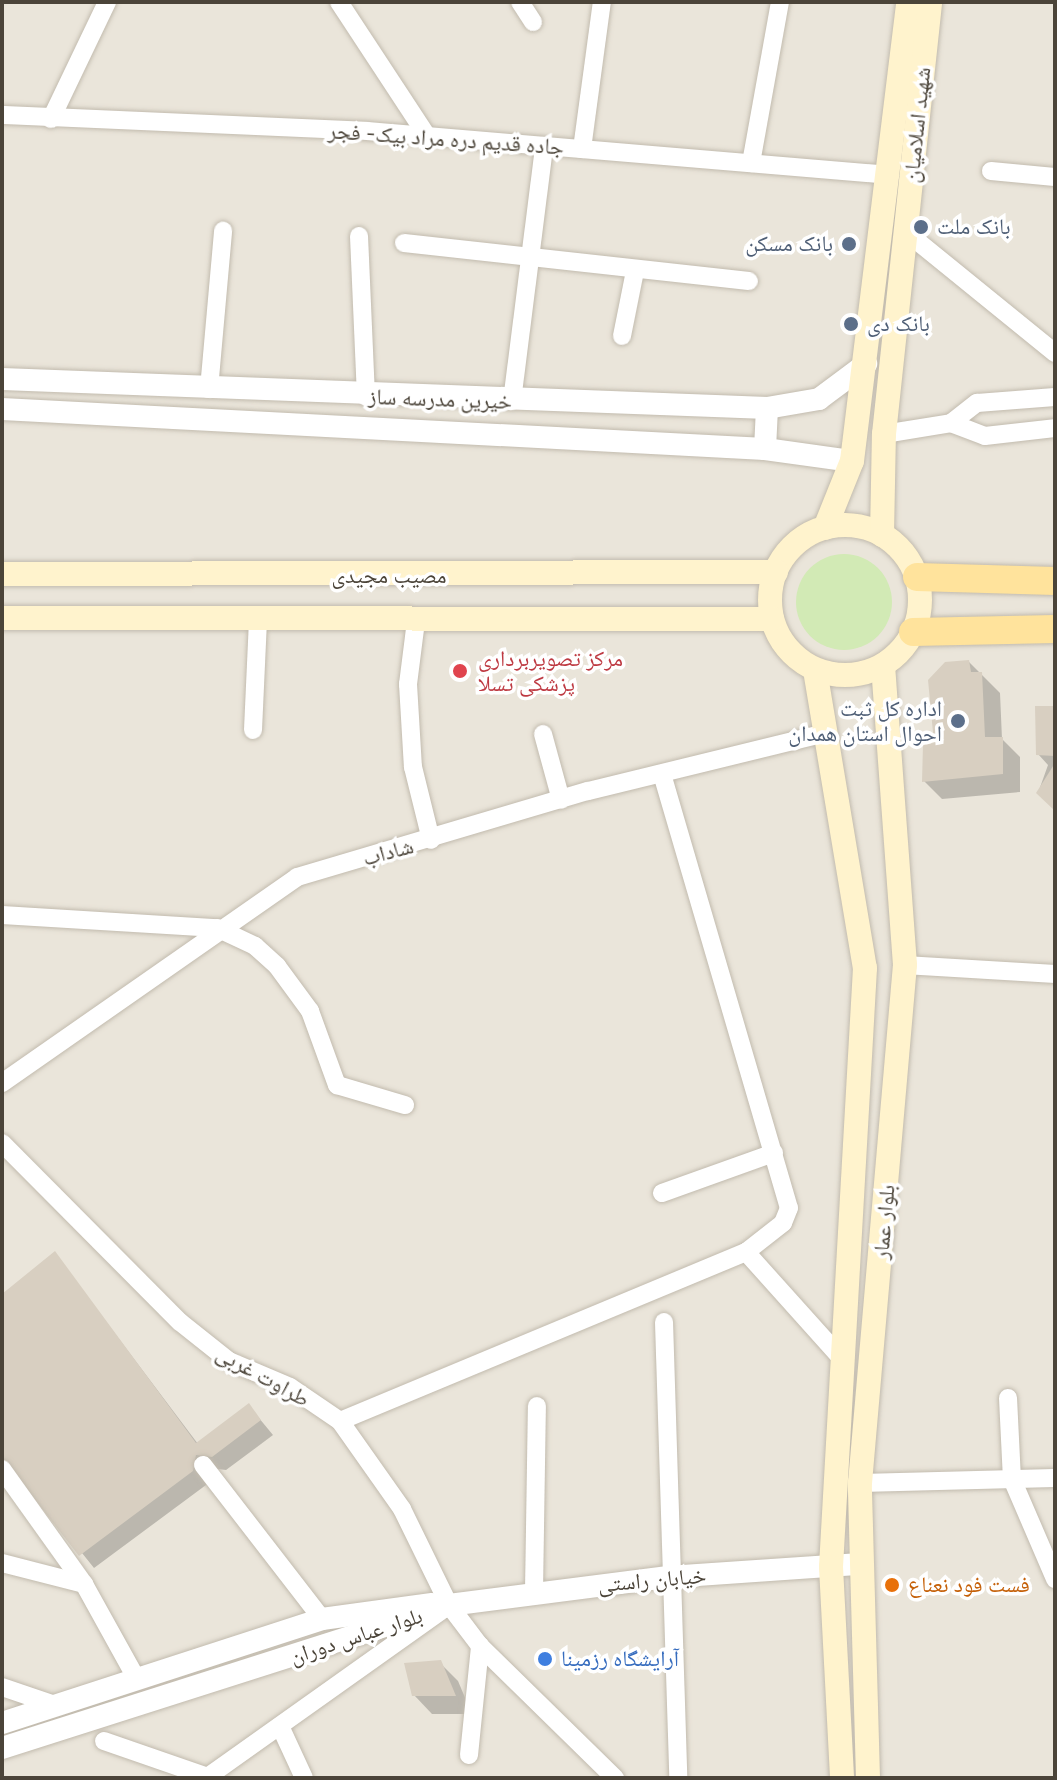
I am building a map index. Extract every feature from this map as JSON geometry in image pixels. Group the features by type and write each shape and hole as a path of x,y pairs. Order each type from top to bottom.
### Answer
{"main road":[{"name":"شهید اسلامیان","path":"825,528 852,461 890,175 908,2"},
{"name":"شهید اسلامیان","path":"882,535 884,434 930,2"},
{"path":"825,528 882,535 917,577 913,632 883,666 862,674 815,670 796,658 772,619 776,572 796,545 825,528"},
{"name":"مصیب مجیدی","path":"2,574 776,572"},
{"path":"917,577 1055,581"},
{"name":"مصیب مجیدی","path":"2,618 416,621 772,619"},
{"path":"913,632 1055,629"},
{"name":"بلوار عمار","path":"868,1778 857,1564 860,1483 905,965 883,666"},
{"name":"بلوار عمار","path":"815,670 865,968 831,1567 842,1778"}],"street":[{"path":"51,119 107,2"},
{"path":"339,2 427,136"},
{"path":"520,2 533,22"},
{"path":"582,149 602,2"},
{"path":"751,163 780,2"},
{"name":"جاده قدیم دره مراد بیک- فجر","path":"2,115 427,136 890,175"},
{"path":"512,401 544,146"},
{"path":"991,171 1055,177"},
{"path":"209,389 223,231"},
{"path":"906,232 1055,353"},
{"path":"359,236 366,397"},
{"path":"404,243 529,261 749,281"},
{"path":"622,336 635,271"},
{"name":"خیرین مدرسه ساز","path":"2,379 366,397 767,408 819,399 866,364"},
{"path":"884,434 951,423 977,403 1055,397"},
{"path":"765,449 767,408"},
{"name":"خیرین مدرسه ساز","path":"2,409 765,449 852,461"},
{"path":"951,423 985,436 1055,428"},
{"path":"253,730 258,619"},
{"path":"416,621 408,684 413,767 431,840"},
{"name":"شاداب","path":"2,1083 217,928 297,877 561,800 826,733"},
{"path":"543,734 561,800"},
{"path":"340,1421 746,1252 783,1223 789,1208 662,774"},
{"path":"2,915 217,928 277,966 310,1011 337,1085 405,1105"},
{"path":"905,965 1055,974"},
{"name":"طراوت غربی","path":"2,1143 180,1322 229,1361 290,1387 340,1421 402,1509 449,1605 480,1646 615,1778"},
{"path":"662,1193 774,1153"},
{"path":"746,1252 843,1360"},
{"path":"664,1322 668,1577 678,1778"},
{"path":"1008,1398 1012,1479 1055,1579"},
{"path":"534,1591 537,1406"},
{"path":"203,1465 322,1619"},
{"path":"2,1469 84,1584 136,1678"},
{"path":"860,1483 1055,1478"},
{"path":"2,1563 84,1584"},
{"name":"خیابان راستی","path":"449,1605 534,1591 668,1577 857,1564"},
{"name":"بلوار عباس دوران","path":"2,1723 322,1619 389,1604 449,1605"},
{"path":"104,1741 207,1778 449,1605"},
{"name":"بلوار عباس دوران","path":"2,1748 449,1605"},
{"path":"469,1755 480,1646"},
{"path":"2,1687 58,1706"},
{"path":"280,1726 304,1778"}],"shaded area":[{"path":"2,2 1055,2 1055,1778 2,1778"}],"green space":[{"path":"844,554 862,558 878,568 888,584 892,602 888,620 878,636 862,646 844,650 826,646 810,636 800,620 796,602 800,584 810,568 826,558"}],"building":[{"name":"اداره کل ثبت احوال استان همدان","path":"969,660 971,672 982,672 985,737 1003,737 1003,774 922,782 923,744 934,743 928,680 945,662"},
{"path":"1035,706 1055,706 1055,756 1036,755"},
{"path":"1055,763 1055,811 1036,793"},
{"path":"55,1251 196,1443 249,1403 261,1420 212,1457 196,1455 193,1471 79,1556 2,1457 2,1294"},
{"path":"441,1660 456,1696 412,1696 404,1663"}],"place":[{"name":"بانک ملت","path":"921,227"},
{"name":"بانک مسکن","path":"849,244"},
{"name":"بانک دی","path":"851,324"},
{"name":"مرکز تصویربرداری پزشکی تسلا","path":"460,671"},
{"name":"اداره کل ثبت احوال استان همدان","path":"958,721"},
{"name":"فست فود نعناع","path":"892,1585"},
{"name":"آرایشگاه رزمینا","path":"545,1659"}]}
